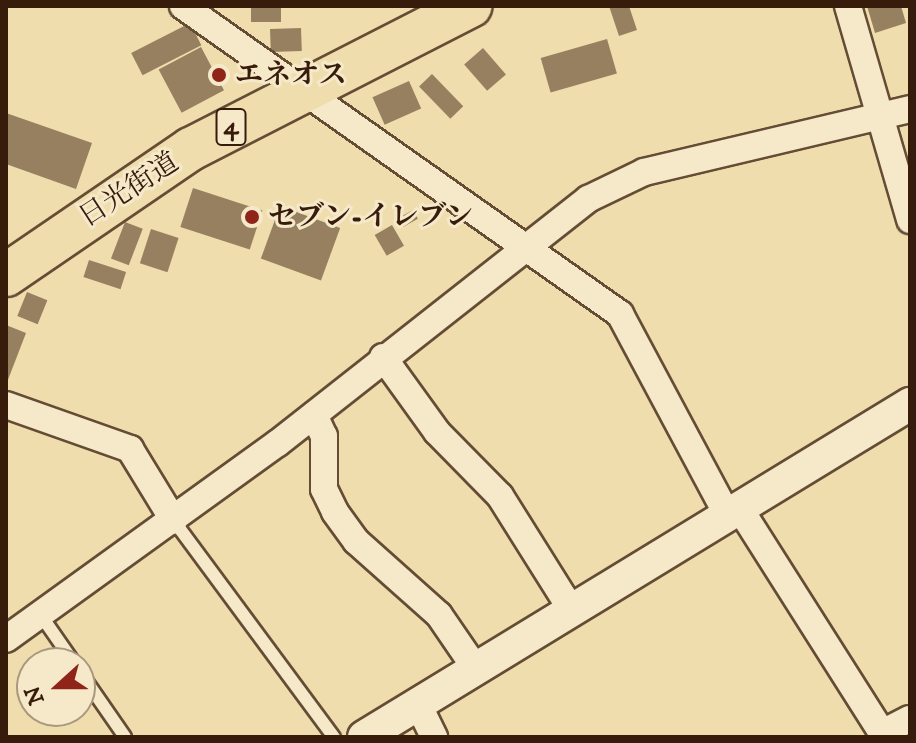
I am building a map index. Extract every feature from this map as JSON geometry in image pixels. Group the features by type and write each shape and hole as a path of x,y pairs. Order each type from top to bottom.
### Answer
{"highway":[{"name":"日光街道","path":"6,275 191,149 299,90 471,6"}],"street":[{"path":"183,6 634,330 734,512 882,733 910,719"},
{"path":"848,6 910,220"},
{"path":"6,639 174,521 588,199 644,172 910,109"},
{"path":"383,357 437,432 500,496 572,611"},
{"path":"364,737 910,404"},
{"path":"6,405 130,449 174,521"},
{"path":"314,415 324,436 324,489 335,512 356,541 439,615 476,669"},
{"path":"418,704 434,737"}],"lane":[{"path":"174,521 334,737"},
{"path":"40,614 63,647"},
{"path":"96,695 125,737"}],"building":[{"path":"251,6 281,6 281,22 251,22"},
{"path":"609,6 629,6 637,30 619,36"},
{"path":"867,6 901,6 906,23 875,33"},
{"path":"190,23 201,45 143,75 131,53"},
{"path":"301,28 302,51 271,52 270,29"},
{"path":"607,39 617,74 551,93 541,58"},
{"path":"201,47 224,90 182,113 159,70"},
{"path":"483,48 506,74 487,91 464,64"},
{"path":"432,74 463,106 450,119 419,87"},
{"path":"409,81 421,108 385,125 372,97"},
{"path":"6,113 92,143 76,189 6,164"},
{"path":"193,188 262,211 250,250 180,227"},
{"path":"280,206 340,228 321,281 261,259"},
{"path":"413,210 418,219 403,227 398,218"},
{"path":"125,222 143,229 129,265 111,258"},
{"path":"392,225 404,246 387,256 375,235"},
{"path":"151,229 179,238 167,272 140,263"},
{"path":"89,260 126,272 121,289 83,277"},
{"path":"27,292 47,300 38,324 17,316"},
{"path":"6,325 26,333 6,385"}],"place":[{"name":"エネオス","path":"219,75"},
{"name":"セブン-イレブン","path":"252,217"}]}
